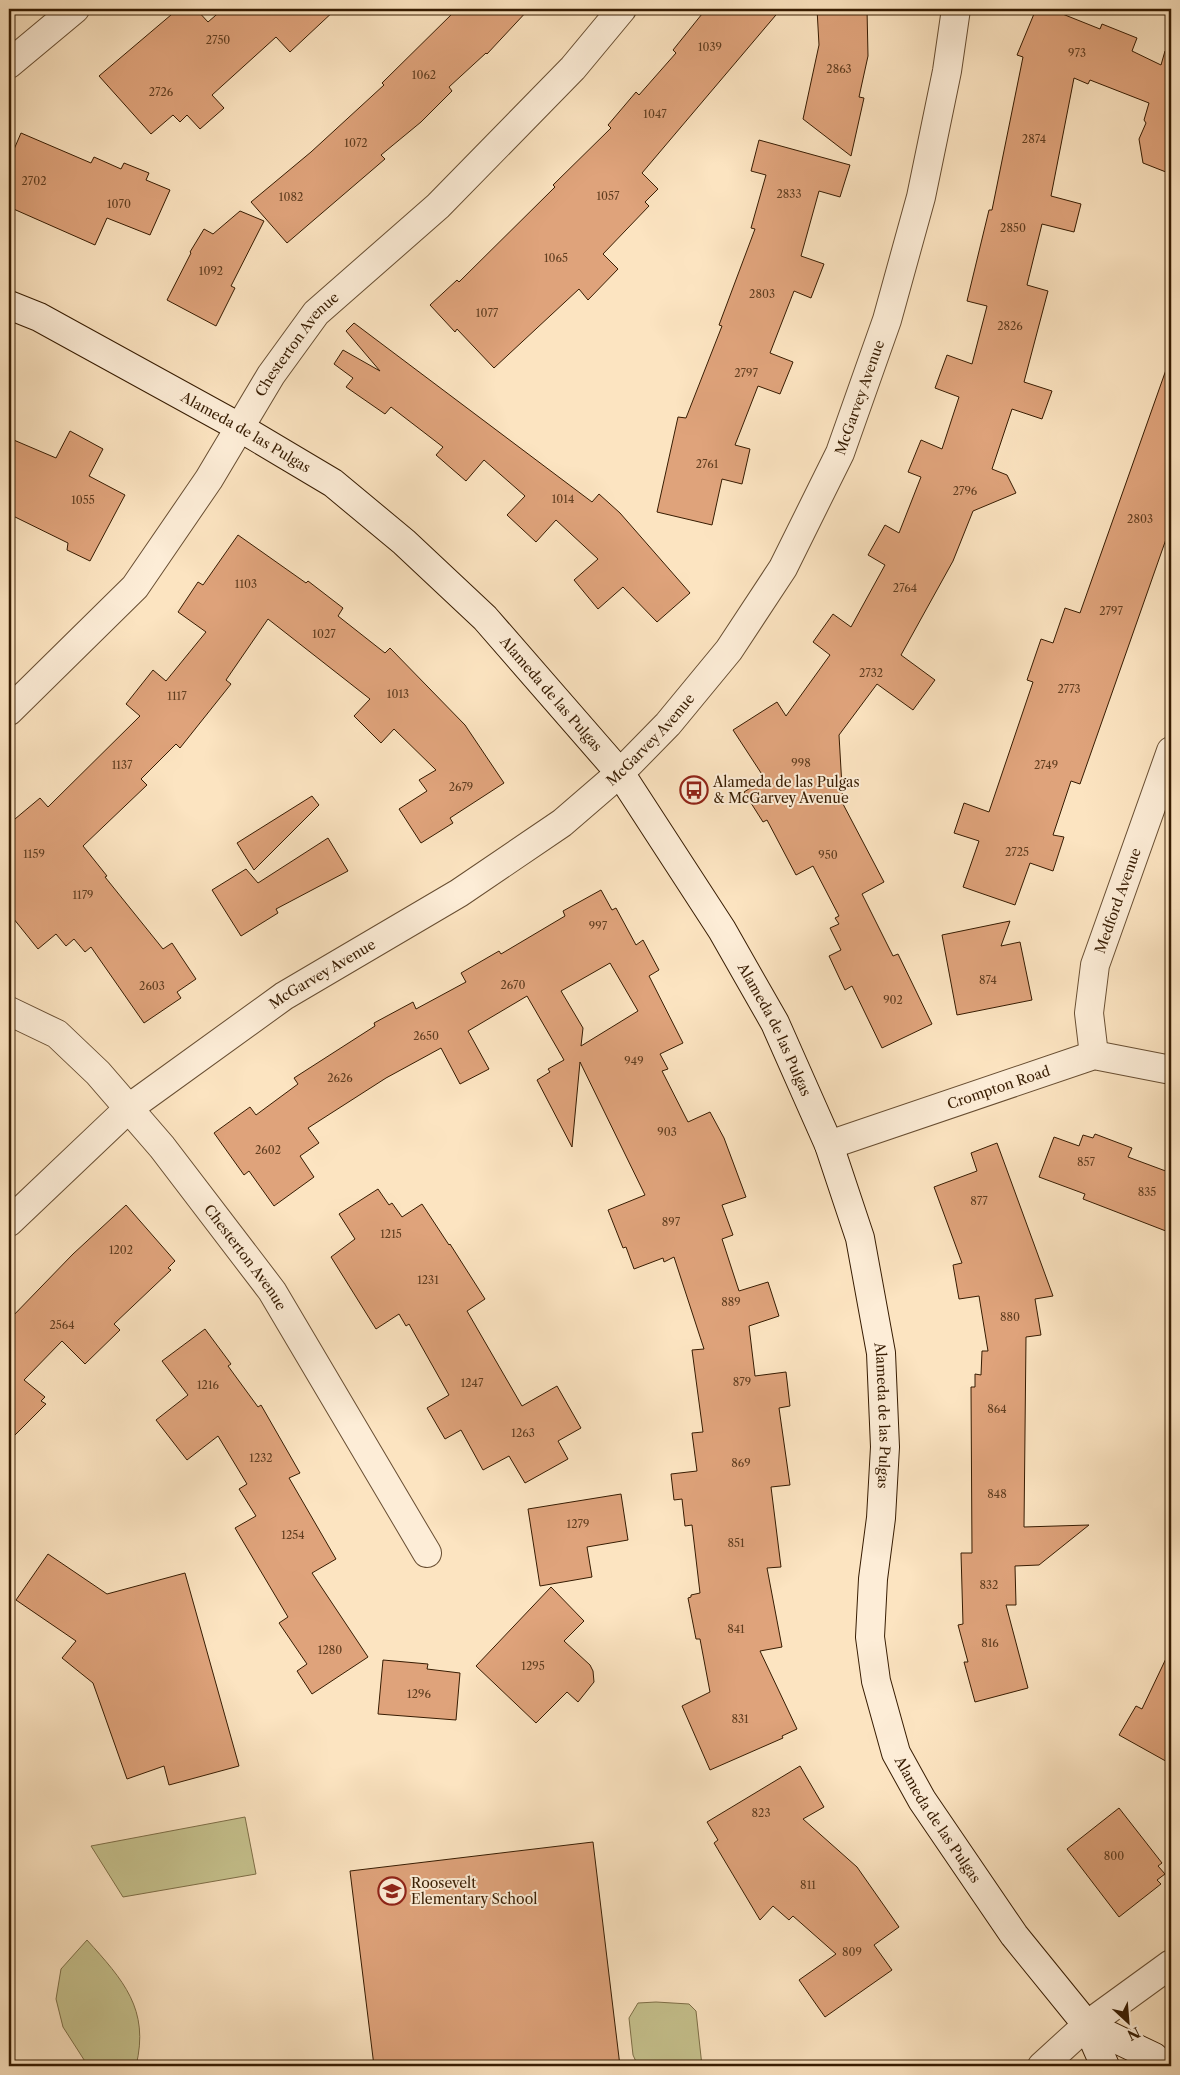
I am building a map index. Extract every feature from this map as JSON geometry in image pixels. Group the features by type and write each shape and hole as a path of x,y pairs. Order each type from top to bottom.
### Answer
{"street":[{"path":"9,64 75,9"},
{"name":"Chesterton Avenue","path":"9,711 135,587 208,479 271,375 316,313 438,206 574,68 622,9"},
{"name":"McGarvey Avenue","path":"9,1222 129,1108 284,996 459,893 562,823 620,773 668,724 729,650 783,568 840,453 887,320 921,197 946,71 956,9"},
{"name":"Alameda de las Pulgas","path":"9,305 39,317 239,427 333,483 404,542 485,618 620,773 722,930 765,1006 829,1146 860,1238 881,1353 885,1447 881,1518 872,1579 870,1637 876,1681 896,1753 922,1800 1009,1927 1087,2025 1105,2066"},
{"name":"Medford Avenue","path":"1094,1056 1089,1013 1095,965 1171,751"},
{"name":"Chesterton Avenue","path":"9,1010 58,1034 98,1073 162,1148 272,1291 427,1553"},
{"name":"Crompton Road","path":"829,1146 1094,1056 1171,1070"},
{"path":"1042,2066 1087,2025 1171,1964"},
{"name":"Alameda de las Pulgas","path":"1087,2025 1154,2057 1163,2066"}],"shaded area":[{"path":"245,1817 256,1874 123,1897 91,1846"},
{"path":"87,1940 122,1982 136,2012 139,2028 139,2046 136,2066 88,2066 63,2027 56,1999 61,1969"},
{"path":"638,2003 689,2004 696,2011 702,2066 638,2066 633,2055 629,2018"}],"building":[{"path":"178,9 196,9 208,22 223,9 336,9 290,52 276,37 212,95 224,108 200,129 187,115 180,122 173,115 151,134 99,76"},
{"path":"457,9 529,9 487,54 449,87 452,91 421,122 381,155 385,159 287,243 251,202 311,152 384,85 382,83"},
{"path":"706,9 781,9 642,173 658,189 645,202 649,206 603,254 618,269 588,300 579,289 494,368 457,329 455,332 430,305 457,280 459,282 555,187 553,185 611,128 608,125 636,92 639,95 676,53 673,50"},
{"path":"817,9 867,9 868,56 859,97 864,98 851,156 803,119 819,45"},
{"path":"1036,9 1050,9 1100,29 1102,24 1137,38 1132,51 1161,65 1165,51 1171,52 1171,174 1143,163 1139,139 1146,123 1144,120 1149,103 1090,80 1088,84 1074,78 1051,196 1081,204 1074,232 1042,224 1027,285 1048,291 1024,382 1052,391 1042,419 1012,409 992,469 1007,475 1016,493 973,511 953,561 901,655 935,680 913,710 877,684 839,735 843,804 884,882 862,894 893,956 898,954 932,1024 882,1048 852,986 845,990 829,956 841,950 830,928 839,924 835,918 839,916 813,866 796,875 767,820 763,822 744,792 765,779 733,730 777,702 786,716 830,655 813,642 833,614 851,627 885,565 868,555 885,525 899,533 921,477 908,472 921,440 942,449 959,397 935,388 947,355 972,364 987,306 967,301 989,210 992,210 1023,57 1017,55"},
{"path":"21,133 91,163 94,157 121,169 124,163 149,173 146,180 170,190 150,235 107,218 95,245 9,207 9,161"},
{"path":"759,140 850,165 840,197 819,191 801,256 824,264 811,298 794,291 770,353 793,362 780,394 758,386 735,445 750,449 742,484 722,479 712,525 657,512 678,417 686,418 722,326 719,325 755,229 751,228 766,175 751,171"},
{"path":"240,211 264,221 231,286 235,288 216,326 167,300 190,252 204,229 213,234"},
{"path":"354,323 592,502 599,494 620,513 690,593 657,622 623,587 598,609 574,580 598,559 556,520 536,542 507,515 525,496 484,460 466,481 436,455 443,447 391,407 385,414 346,387 353,378 334,364 343,350 380,371 346,331"},
{"path":"1167,367 1171,367 1171,525 1080,784 1071,781 1053,835 1064,837 1053,871 1030,863 1015,905 963,887 979,841 954,833 964,803 989,812 1033,682 1027,680 1041,639 1053,643 1065,608 1080,613"},
{"path":"70,431 103,449 89,476 125,495 90,561 67,550 68,543 9,514 9,438 56,458"},
{"path":"238,535 306,583 308,581 343,608 338,616 385,653 390,648 465,725 504,783 450,818 453,823 421,843 399,809 427,791 419,780 436,770 394,729 381,743 354,716 370,699 268,619 226,680 231,684 180,748 176,744 141,779 147,785 83,846 107,876 105,877 163,949 172,943 196,979 177,992 181,998 144,1023 91,947 85,952 74,939 66,946 56,934 38,949 9,913 9,824 40,798 48,807 140,716 126,704 153,670 166,681 206,632 178,612 198,582 203,585"},
{"path":"312,796 319,805 254,870 237,843"},
{"path":"328,838 348,871 276,909 278,913 241,936 212,890 246,869 258,883"},
{"path":"601,890 612,910 616,908 636,945 643,940 659,970 649,976 683,1043 660,1054 668,1069 662,1071 688,1122 710,1112 724,1138 746,1197 722,1205 733,1235 722,1239 739,1291 768,1282 779,1316 749,1326 755,1376 786,1372 790,1406 779,1408 790,1485 771,1487 781,1567 767,1568 782,1647 760,1651 797,1729 782,1736 783,1738 710,1770 682,1706 710,1692 700,1639 696,1639 688,1598 691,1595 700,1593 692,1525 685,1526 682,1499 674,1500 671,1474 697,1471 692,1433 703,1432 692,1350 704,1349 674,1257 664,1262 663,1258 634,1269 626,1247 623,1248 608,1210 645,1195 580,1062 572,1147 537,1080 550,1072 548,1069 564,1060 527,996 468,1031 489,1069 460,1084 441,1048 386,1078 308,1128 319,1143 300,1156 314,1177 274,1206 249,1171 244,1175 214,1133 250,1107 256,1115 298,1084 294,1078 375,1026 374,1023 413,1002 416,1009 466,982 461,973 499,951 501,954 565,916 563,911","holes":["610,963 638,1011 581,1046 583,1028 561,991"]},
{"path":"1010,921 1001,946 1020,942 1032,1000 957,1015 942,935"},
{"path":"1095,1134 1132,1148 1128,1157 1171,1173 1171,1233 1083,1199 1085,1194 1039,1177 1054,1137 1079,1146 1083,1135 1093,1138"},
{"path":"997,1143 1053,1296 1035,1299 1041,1335 1026,1337 1024,1527 1089,1525 1039,1565 1015,1566 1016,1605 1006,1605 1028,1688 975,1702 964,1662 968,1662 958,1625 963,1624 961,1553 972,1553 971,1387 975,1387 975,1374 981,1375 982,1351 988,1351 979,1296 959,1299 953,1265 962,1263 934,1187 977,1171 971,1153"},
{"path":"378,1189 389,1205 392,1203 402,1217 422,1204 450,1244 485,1299 467,1311 522,1406 557,1386 581,1428 558,1441 568,1459 525,1483 509,1456 483,1470 461,1430 445,1439 427,1408 449,1395 409,1324 406,1326 399,1314 376,1329 331,1257 355,1239 339,1214"},
{"path":"126,1205 175,1261 168,1268 171,1270 114,1324 120,1330 85,1364 62,1341 24,1380 45,1397 41,1401 46,1404 9,1441 9,1320 73,1254"},
{"path":"205,1329 231,1364 228,1366 258,1407 261,1405 300,1473 289,1478 336,1559 312,1573 368,1657 312,1694 297,1671 307,1664 279,1623 288,1617 235,1528 256,1516 239,1489 247,1484 218,1436 187,1460 156,1420 188,1395 162,1361"},
{"path":"621,1494 628,1540 587,1547 592,1577 540,1586 528,1509"},
{"path":"48,1554 107,1594 185,1573 239,1766 169,1785 164,1766 127,1779 93,1683 62,1658 76,1641 16,1600"},
{"path":"551,1587 584,1621 564,1641 590,1665 593,1671 594,1682 578,1702 567,1692 536,1723 476,1666"},
{"path":"1171,1648 1171,1764 1119,1735 1136,1706 1142,1709"},
{"path":"383,1660 428,1664 427,1669 460,1673 456,1720 378,1714"},
{"path":"800,1766 824,1807 803,1819 857,1867 899,1927 874,1945 892,1970 825,2017 799,1980 836,1954 793,1916 789,1920 773,1906 760,1920 714,1843 718,1840 707,1822"},
{"path":"1119,1808 1162,1863 1158,1866 1165,1874 1157,1880 1161,1884 1119,1917 1067,1849"},
{"path":"593,1842 620,2066 374,2066 350,1871"}],"place":[{"name":"Alameda de las Pulgas & McGarvey Avenue","path":"694,790"},
{"name":"Roosevelt Elementary School","path":"392,1891"}]}
